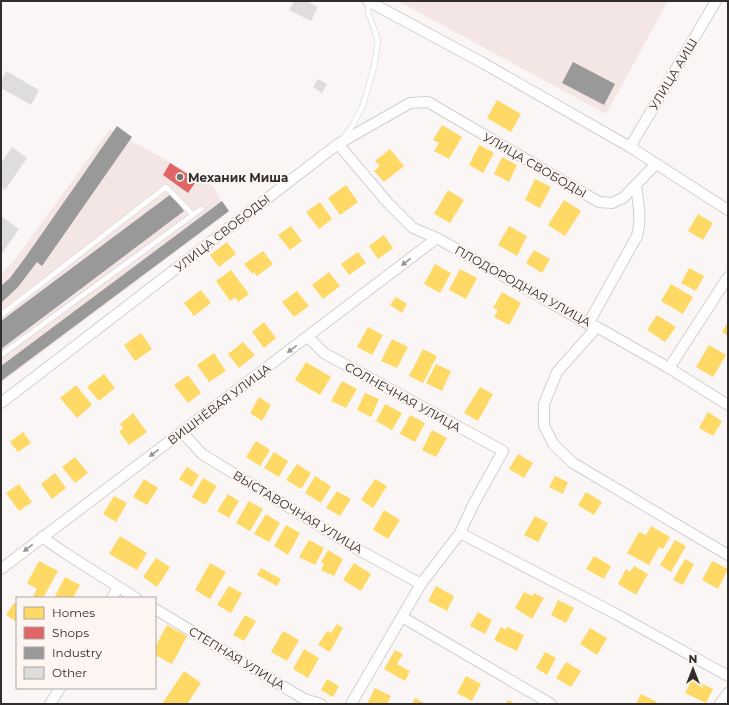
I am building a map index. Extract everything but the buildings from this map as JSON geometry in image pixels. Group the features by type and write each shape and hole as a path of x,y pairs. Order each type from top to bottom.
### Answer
{"street":[{"path":"369,1 483,63 630,147 728,210"},
{"name":"УЛИЦА АИШ","path":"630,147 716,1"},
{"name":"УЛИЦА СВОБОДЫ","path":"1,403 338,144 410,102 428,102 599,202 612,203 623,198 656,164"},
{"name":"ПЛОДОРОДНАЯ УЛИЦА","path":"338,144 388,203 413,228 437,238 593,325 669,368 728,405"},
{"path":"636,186 640,227 637,236 593,325 557,372 544,404 544,426 554,445 573,463 728,555"},
{"name":"ВИШНЁВАЯ УЛИЦА","path":"1,569 437,238"},
{"path":"669,368 728,277"},
{"name":"СОЛНЕЧНАЯ УЛИЦА","path":"308,337 324,353 503,450 474,503 460,533"},
{"name":"ВЫСТАВОЧНАЯ УЛИЦА","path":"182,432 202,454 359,550 421,584"},
{"path":"351,704 421,584 460,533 616,614 728,676"},
{"path":"42,537 134,597"},
{"path":"113,597 118,587"},
{"name":"СТЕПНАЯ УЛИЦА","path":"156,610 304,699 321,704"},
{"path":"402,617 551,704"},
{"path":"50,704 59,689"},
{"path":"720,704 728,693"}],"lane":[{"path":"338,144 353,125 363,105 374,68 378,40 368,12 369,1"},
{"path":"1,315 166,187 193,215"},
{"path":"1,355 201,209"}],"shaded area":[{"path":"398,1 668,1 606,114"},
{"path":"110,129 213,186 228,213 1,383 1,274 14,261"}],"place":[{"name":"Механик Миша","path":"180,177"}]}
